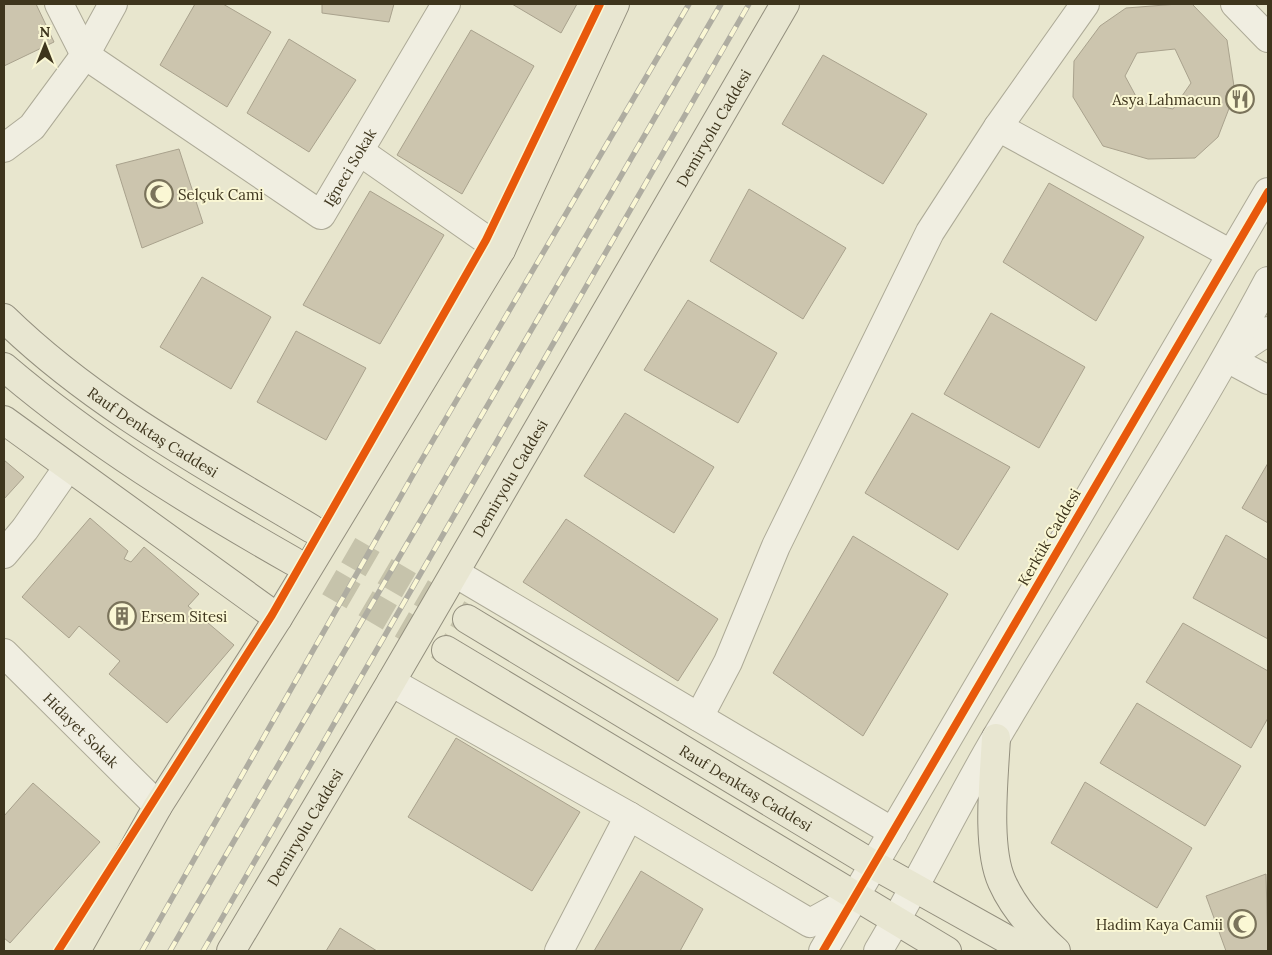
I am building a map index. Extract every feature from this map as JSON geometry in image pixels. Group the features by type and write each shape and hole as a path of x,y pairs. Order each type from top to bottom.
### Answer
{"main road":[{"path":"76,951 158,806 278,618 501,250 615,4"},
{"name":"Demiryolu Caddesi","path":"231,951 391,682 785,4"},
{"name":"Rauf Denktaş Caddesi","path":"4,318 53,360 124,414 312,529"},
{"path":"4,367 39,397 120,457 206,511 293,561"},
{"path":"4,420 278,618"},
{"name":"Rauf Denktaş Caddesi","path":"468,619 874,865 1028,951"},
{"path":"446,650 947,951"},
{"path":"996,738 994,831 1002,881 1028,922 1056,951"}],"street":[{"path":"59,4 85,55"},
{"path":"4,148 32,127 85,55 113,4"},
{"name":"Iğneci Sokak","path":"85,55 321,215 446,4"},
{"path":"699,717 728,662 776,546 930,232 998,127 1085,4"},
{"path":"1235,4 1268,38"},
{"path":"998,127 1231,254"},
{"path":"359,151 501,250"},
{"name":"Kerkük Caddesi","path":"823,951 1268,192"},
{"path":"878,951 915,888 996,738 1227,358 1268,280"},
{"path":"1227,358 1268,332"},
{"path":"1227,358 1268,380"},
{"path":"4,554 25,529 68,466"},
{"path":"455,572 893,832"},
{"name":"Hidayet Sokak","path":"4,653 158,806"},
{"path":"391,682 629,816 810,923 856,897"},
{"path":"559,951 629,816"}],"building":[{"path":"4,4 36,4 54,42 4,66"},
{"path":"195,4 223,4 271,32 227,107 160,65"},
{"path":"322,4 394,4 389,22 322,13"},
{"path":"512,4 577,4 561,33"},
{"path":"1192,4 1227,40 1235,93 1218,137 1195,158 1148,159 1103,146 1073,97 1074,61 1100,26 1126,8","holes":["1175,49 1191,83 1173,109 1139,102 1125,76 1137,53"]},
{"path":"471,30 534,66 462,194 397,155"},
{"path":"289,39 356,80 309,152 247,113"},
{"path":"823,55 927,114 883,184 782,124"},
{"name":"Selçuk Cami","path":"179,149 203,223 142,248 116,165"},
{"path":"1049,183 1144,237 1096,321 1003,262"},
{"path":"749,189 846,248 803,319 710,261"},
{"path":"370,191 444,235 380,344 303,305"},
{"path":"202,277 271,317 231,389 160,347"},
{"path":"688,300 777,353 738,423 644,370"},
{"path":"991,313 1085,367 1039,448 944,394"},
{"path":"296,331 366,368 326,440 257,402"},
{"path":"625,413 714,467 674,533 584,476"},
{"path":"912,413 1010,467 958,550 865,493"},
{"path":"4,460 24,477 4,499"},
{"path":"1268,463 1268,523 1242,508"},
{"name":"Ersem Sitesi","path":"90,518 128,551 124,559 131,562 144,547 199,594 188,606 234,645 167,723 109,674 120,661 79,626 69,638 22,597"},
{"path":"566,519 718,619 678,681 523,582"},
{"path":"1226,535 1268,560 1268,639 1193,598"},
{"path":"853,536 948,594 863,736 773,673"},
{"path":"1183,623 1268,671 1268,718 1251,748 1146,682"},
{"path":"1137,703 1241,766 1205,826 1100,763"},
{"path":"456,738 580,812 532,891 408,817"},
{"path":"1085,782 1192,848 1157,908 1051,843"},
{"path":"33,783 100,842 10,943 4,938 4,816"},
{"path":"641,871 703,909 680,951 594,951"},
{"name":"Hadim Kaya Camii","path":"1266,874 1268,951 1226,951 1206,896"},
{"path":"340,928 377,951 326,951"}],"tunnel":[{"path":"312,529 467,619"},
{"path":"293,561 446,650"}],"railway":[{"path":"142,951 418,466 689,4"},
{"path":"170,951 721,4"},
{"path":"203,951 749,4"}],"cycle path":[{"path":"58,951 272,615 486,240 600,4"},
{"path":"823,951 1268,192"}],"place":[{"name":"Asya Lahmacun","path":"1240,99"},
{"name":"Selçuk Cami","path":"159,194"},
{"name":"Ersem Sitesi","path":"122,616"},
{"name":"Hadim Kaya Camii","path":"1242,924"}]}
